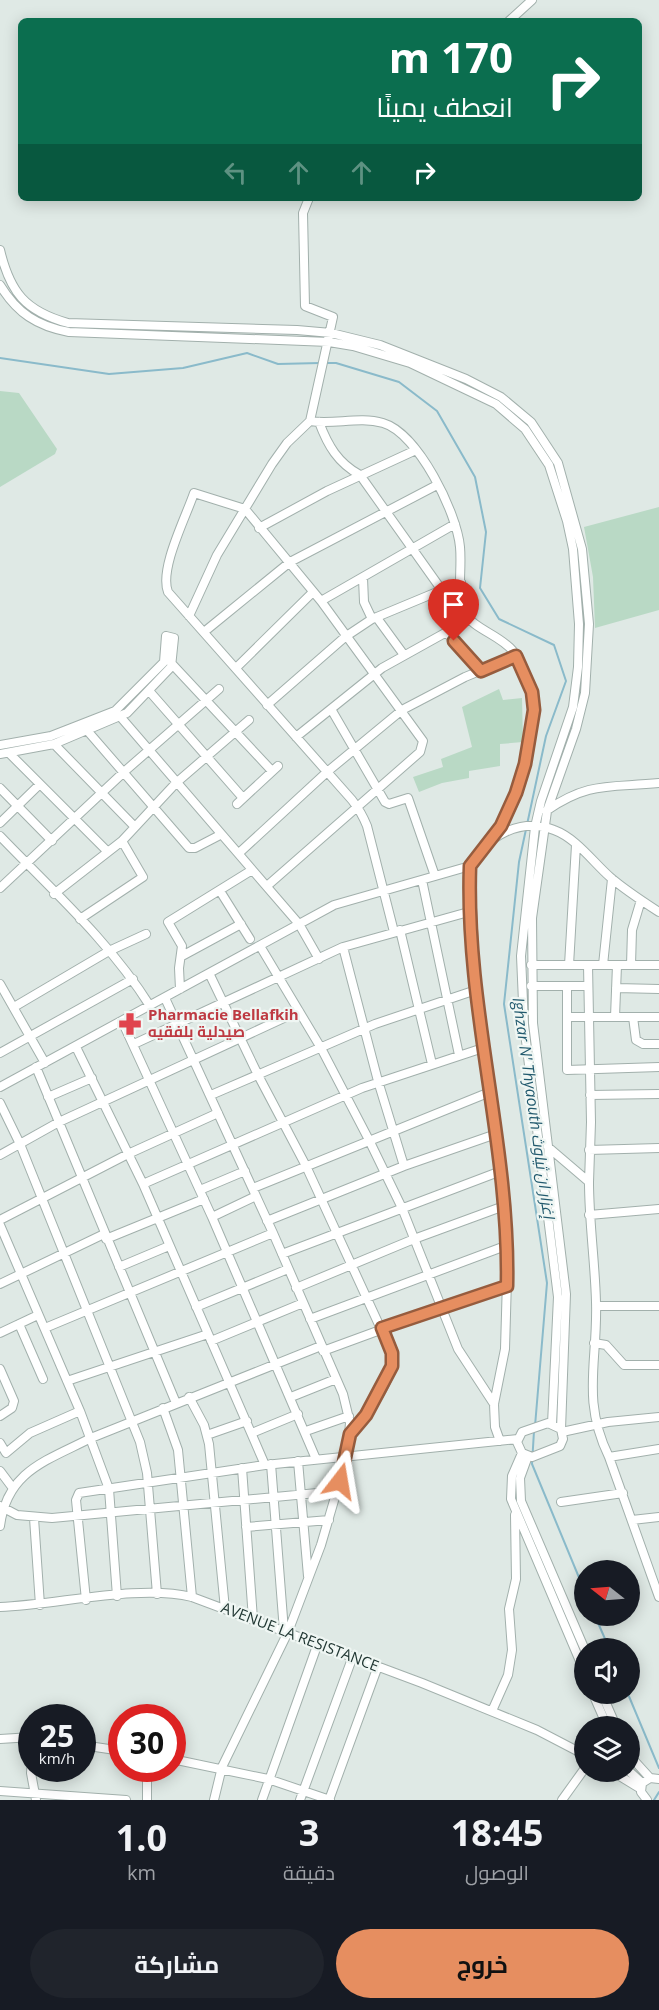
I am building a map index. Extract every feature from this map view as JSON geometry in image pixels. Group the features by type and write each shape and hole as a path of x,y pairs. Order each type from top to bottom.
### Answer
{"street":[{"path":"512,18 532,0"},
{"path":"308,201 303,213 305,306 333,317 314,421 328,445 345,467 360,475 441,589"},
{"path":"0,250 6,274 16,292 30,307 48,318 68,324 331,333 413,356 466,379 517,408 537,430 558,463 576,522 586,576 588,674 581,711 547,811 536,827 531,986 567,1311 562,1443 558,1448 525,1455"},
{"path":"0,285 11,303 27,318 47,328 69,332 329,342 353,346 410,363 479,395 511,416 525,429 549,465 567,520 577,578 579,648 573,707 537,816 524,917 521,991 558,1297 552,1424"},
{"path":"0,1087 334,906 470,866 501,826 516,793 531,731 532,692 516,656 498,638 470,620 462,607 460,546 455,524 437,485 416,450 402,434 384,423 351,420 314,421 288,443 217,555 189,616"},
{"path":"259,528 360,475 416,450"},
{"path":"204,632 290,562 437,485"},
{"path":"267,886 357,806 378,788 423,747 423,739 321,602 245,509 195,493 165,576 168,592 357,806 367,826 420,1008 432,1064"},
{"path":"321,602 455,524"},
{"path":"577,578 586,576"},
{"path":"363,578 364,602 404,655"},
{"path":"267,705 345,637 374,618 461,582"},
{"path":"236,668 313,592"},
{"path":"296,737 374,674 404,655 470,620"},
{"path":"447,633 481,671"},
{"path":"4,754 54,744 117,714 150,692 172,664 174,640 170,635 166,638 162,665 117,714"},
{"path":"579,648 589,648"},
{"path":"239,854 327,772 402,710 516,656"},
{"path":"150,692 206,756 240,801 275,768 172,664"},
{"path":"0,888 125,771 219,689"},
{"path":"331,709 387,803 408,798 435,876"},
{"path":"117,714 299,924 319,959"},
{"path":"54,894 122,841 176,783 249,720"},
{"path":"0,745 86,728"},
{"path":"86,728 189,848 195,849 220,835"},
{"path":"54,744 135,827"},
{"path":"4,754 40,784 108,852"},
{"path":"537,816 566,796 589,788 659,783"},
{"path":"0,824 40,784"},
{"path":"0,788 52,841"},
{"path":"492,840 510,829 536,827 558,831 612,879 659,912"},
{"path":"0,836 109,951 133,979 150,1006"},
{"path":"80,919 143,877 122,841"},
{"path":"569,965 576,845"},
{"path":"470,866 476,990 501,1171 508,1245 505,1350 494,1404 495,1427 500,1441"},
{"path":"180,989 179,968 182,946 168,922 252,870"},
{"path":"603,965 612,879"},
{"path":"422,880 459,1055"},
{"path":"220,891 250,939"},
{"path":"631,965 632,930 641,900"},
{"path":"134,1044 344,947 472,911"},
{"path":"182,956 240,924"},
{"path":"14,1007 109,951 147,934"},
{"path":"260,946 321,1048 369,1140 402,1208 458,1349 494,1404"},
{"path":"344,947 378,1082 404,1166"},
{"path":"531,965 659,965"},
{"path":"588,965 589,1215 596,1306 591,1400 595,1427 623,1493 659,1597"},
{"path":"615,1017 617,965"},
{"path":"209,973 322,1199 392,1353 392,1366 366,1415 350,1434"},
{"path":"0,1053 133,979"},
{"path":"0,984 45,1063"},
{"path":"531,986 588,986"},
{"path":"567,986 567,1070 659,1067"},
{"path":"616,988 659,989"},
{"path":"211,1095 365,1028 476,990"},
{"path":"165,998 195,1058 273,1233 336,1379 349,1416 350,1434 347,1456 329,1520 308,1580 222,1767 214,1800"},
{"path":"0,1155 59,1122 298,1011"},
{"path":"567,1017 659,1017"},
{"path":"633,1017 636,1040 644,1044 659,1044"},
{"path":"122,1021 212,1217 306,1431 316,1459"},
{"path":"76,1047 104,1101 158,1218 268,1465 274,1496 286,1632"},
{"path":"142,1184 345,1095 483,1048"},
{"path":"36,1067 176,1403"},
{"path":"48,1097 92,1078"},
{"path":"212,1217 254,1192 306,1166 490,1092"},
{"path":"590,1095 659,1094"},
{"path":"0,1103 20,1144 133,1421 148,1483 157,1594"},
{"path":"117,1596 109,1489 80,1411 19,1273 0,1222 42,1197 128,1154 219,1113"},
{"path":"267,1221 404,1166 496,1134"},
{"path":"548,1147 589,1182"},
{"path":"589,1150 659,1149"},
{"path":"200,1190 245,1171"},
{"path":"282,1254 501,1171"},
{"path":"0,1284 65,1252 204,1199"},
{"path":"296,1288 414,1239 504,1206"},
{"path":"589,1215 659,1209"},
{"path":"45,1328 130,1295 180,1271 273,1233"},
{"path":"310,1319 508,1245"},
{"path":"119,1267 170,1246"},
{"path":"196,1307 288,1269"},
{"path":"0,1526 1,1506 12,1487 22,1477 90,1438 275,1364 507,1286"},
{"path":"67,1381 210,1338 258,1322 303,1303"},
{"path":"596,1306 659,1306"},
{"path":"0,1333 38,1315"},
{"path":"19,1324 43,1380"},
{"path":"594,1343 606,1345 624,1365 659,1365"},
{"path":"0,1369 14,1401 12,1408 0,1416"},
{"path":"291,1397 336,1379"},
{"path":"189,1397 207,1435 213,1473 225,1609"},
{"path":"163,1408 174,1435 182,1478 192,1597"},
{"path":"0,1443 3,1457 30,1433 80,1411"},
{"path":"252,1433 298,1414"},
{"path":"306,1431 349,1416"},
{"path":"86,1600 77,1515 78,1493 298,1461 518,1439 525,1430 552,1424 562,1431 595,1427 608,1422 659,1417"},
{"path":"207,1435 247,1421"},
{"path":"518,1439 525,1455 520,1478 521,1501 580,1638"},
{"path":"609,1456 659,1449"},
{"path":"492,1711 505,1683 512,1650 509,1613 516,1579 514,1510 510,1488 525,1455"},
{"path":"298,1461 308,1580"},
{"path":"242,1468 253,1619"},
{"path":"0,1471 12,1487"},
{"path":"1,1506 17,1515 34,1518 150,1510 338,1491"},
{"path":"561,1502 623,1493"},
{"path":"514,1510 551,1588 574,1646"},
{"path":"632,1520 659,1517"},
{"path":"34,1518 40,1605"},
{"path":"246,1527 329,1520"},
{"name":"AVENUE LA RESISTANCE","path":"0,1608 117,1596 157,1594 192,1597 492,1711 559,1739 574,1748"},
{"path":"262,1800 318,1643"},
{"path":"300,1800 352,1656"},
{"path":"186,1761 222,1767 268,1779 330,1800 378,1666"},
{"path":"0,1739 18,1738"},
{"path":"640,1767 650,1778 659,1779"},
{"path":"628,1782 643,1792 650,1778"},
{"path":"147,1782 147,1800"},
{"path":"562,1800 575,1782"},
{"path":"0,1791 36,1796 126,1800"}],"green space":[{"path":"0,391 19,393 57,449 55,454 0,487"},
{"path":"659,507 659,610 595,628 593,577 584,527"},
{"path":"499,689 503,700 522,698 523,742 500,744 500,766 469,771 469,778 442,783 419,792 413,777 443,767 441,759 472,747 462,707"}],"waterway":[{"name":"Ighzar N' Thyaouth إغزار ان ثياوث","path":"0,358 109,374 183,368 247,353 278,364 320,363"},
{"name":"Ighzar N' Thyaouth إغزار ان ثياوث","path":"326,363 336,363 399,382 437,411 475,477 486,532 480,588 499,619 554,645 566,681 546,736 519,862 504,1004 547,1283 535,1426"},
{"name":"Ighzar N' Thyaouth إغزار ان ثياوث","path":"534,1431 532,1464 574,1565"},
{"name":"Ighzar N' Thyaouth إغزار ان ثياوث","path":"599,1626 605,1638"},
{"name":"Ighzar N' Thyaouth إغزار ان ثياوث","path":"632,1704 659,1768"},
{"name":"Ighzar N' Thyaouth إغزار ان ثياوث","path":"654,1800 659,1792"}],"place":[{"name":"Pharmacie Bellafkih صيدلية بلفقيه","path":"130,1024"}],"route":[{"path":"340,1481 350,1434 366,1415 390,1374 393,1358 382,1328 507,1286 508,1245 501,1171 476,990 470,866 501,826 516,793 523,773 534,710 532,692 516,656 481,671 454,641"}]}
